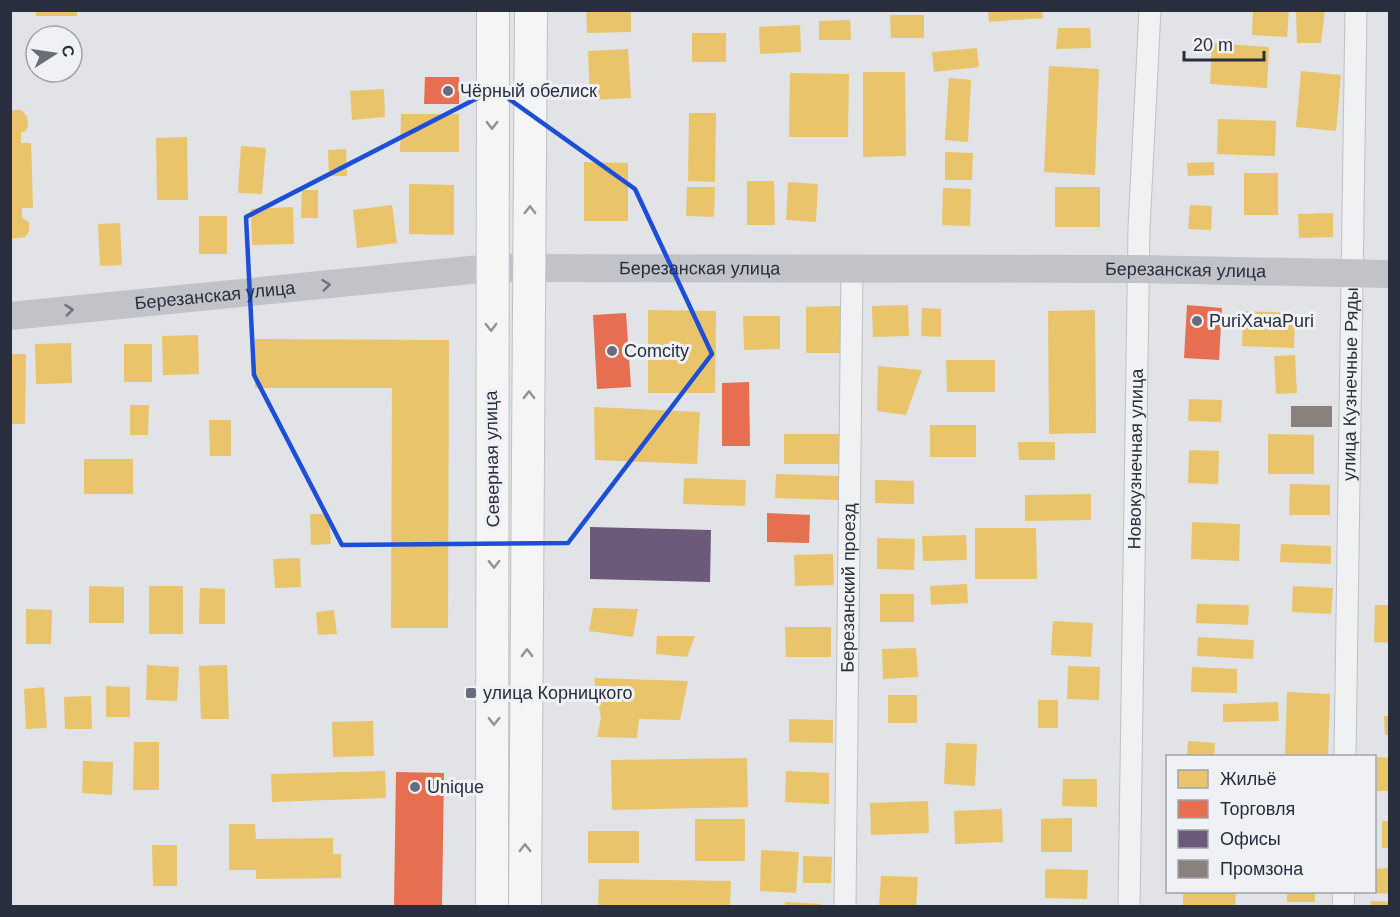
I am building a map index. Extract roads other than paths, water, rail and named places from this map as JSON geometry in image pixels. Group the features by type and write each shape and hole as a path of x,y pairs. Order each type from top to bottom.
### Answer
{"main road":[{"name":"Северная улица","path":"492,906 495,642 491,268 493,10"},
{"name":"Северная улица","path":"525,906 531,10"}],"street":[{"name":"Новокузнечная улица","path":"1129,906 1138,269 1150,10"},
{"name":"улица Кузнечные Ряды","path":"1346,755 1356,10"},
{"name":"Березанская улица","path":"10,316 491,268 1138,269 1389,274"},
{"name":"Березанский проезд","path":"845,906 852,269"}],"place":[{"name":"Чёрный обелиск","path":"448,91"},
{"name":"PuriХачаPuri","path":"1197,321"},
{"name":"Comcity","path":"612,351"},
{"name":"улица Корницкого","path":"471,693"},
{"name":"Unique","path":"415,787"}]}
